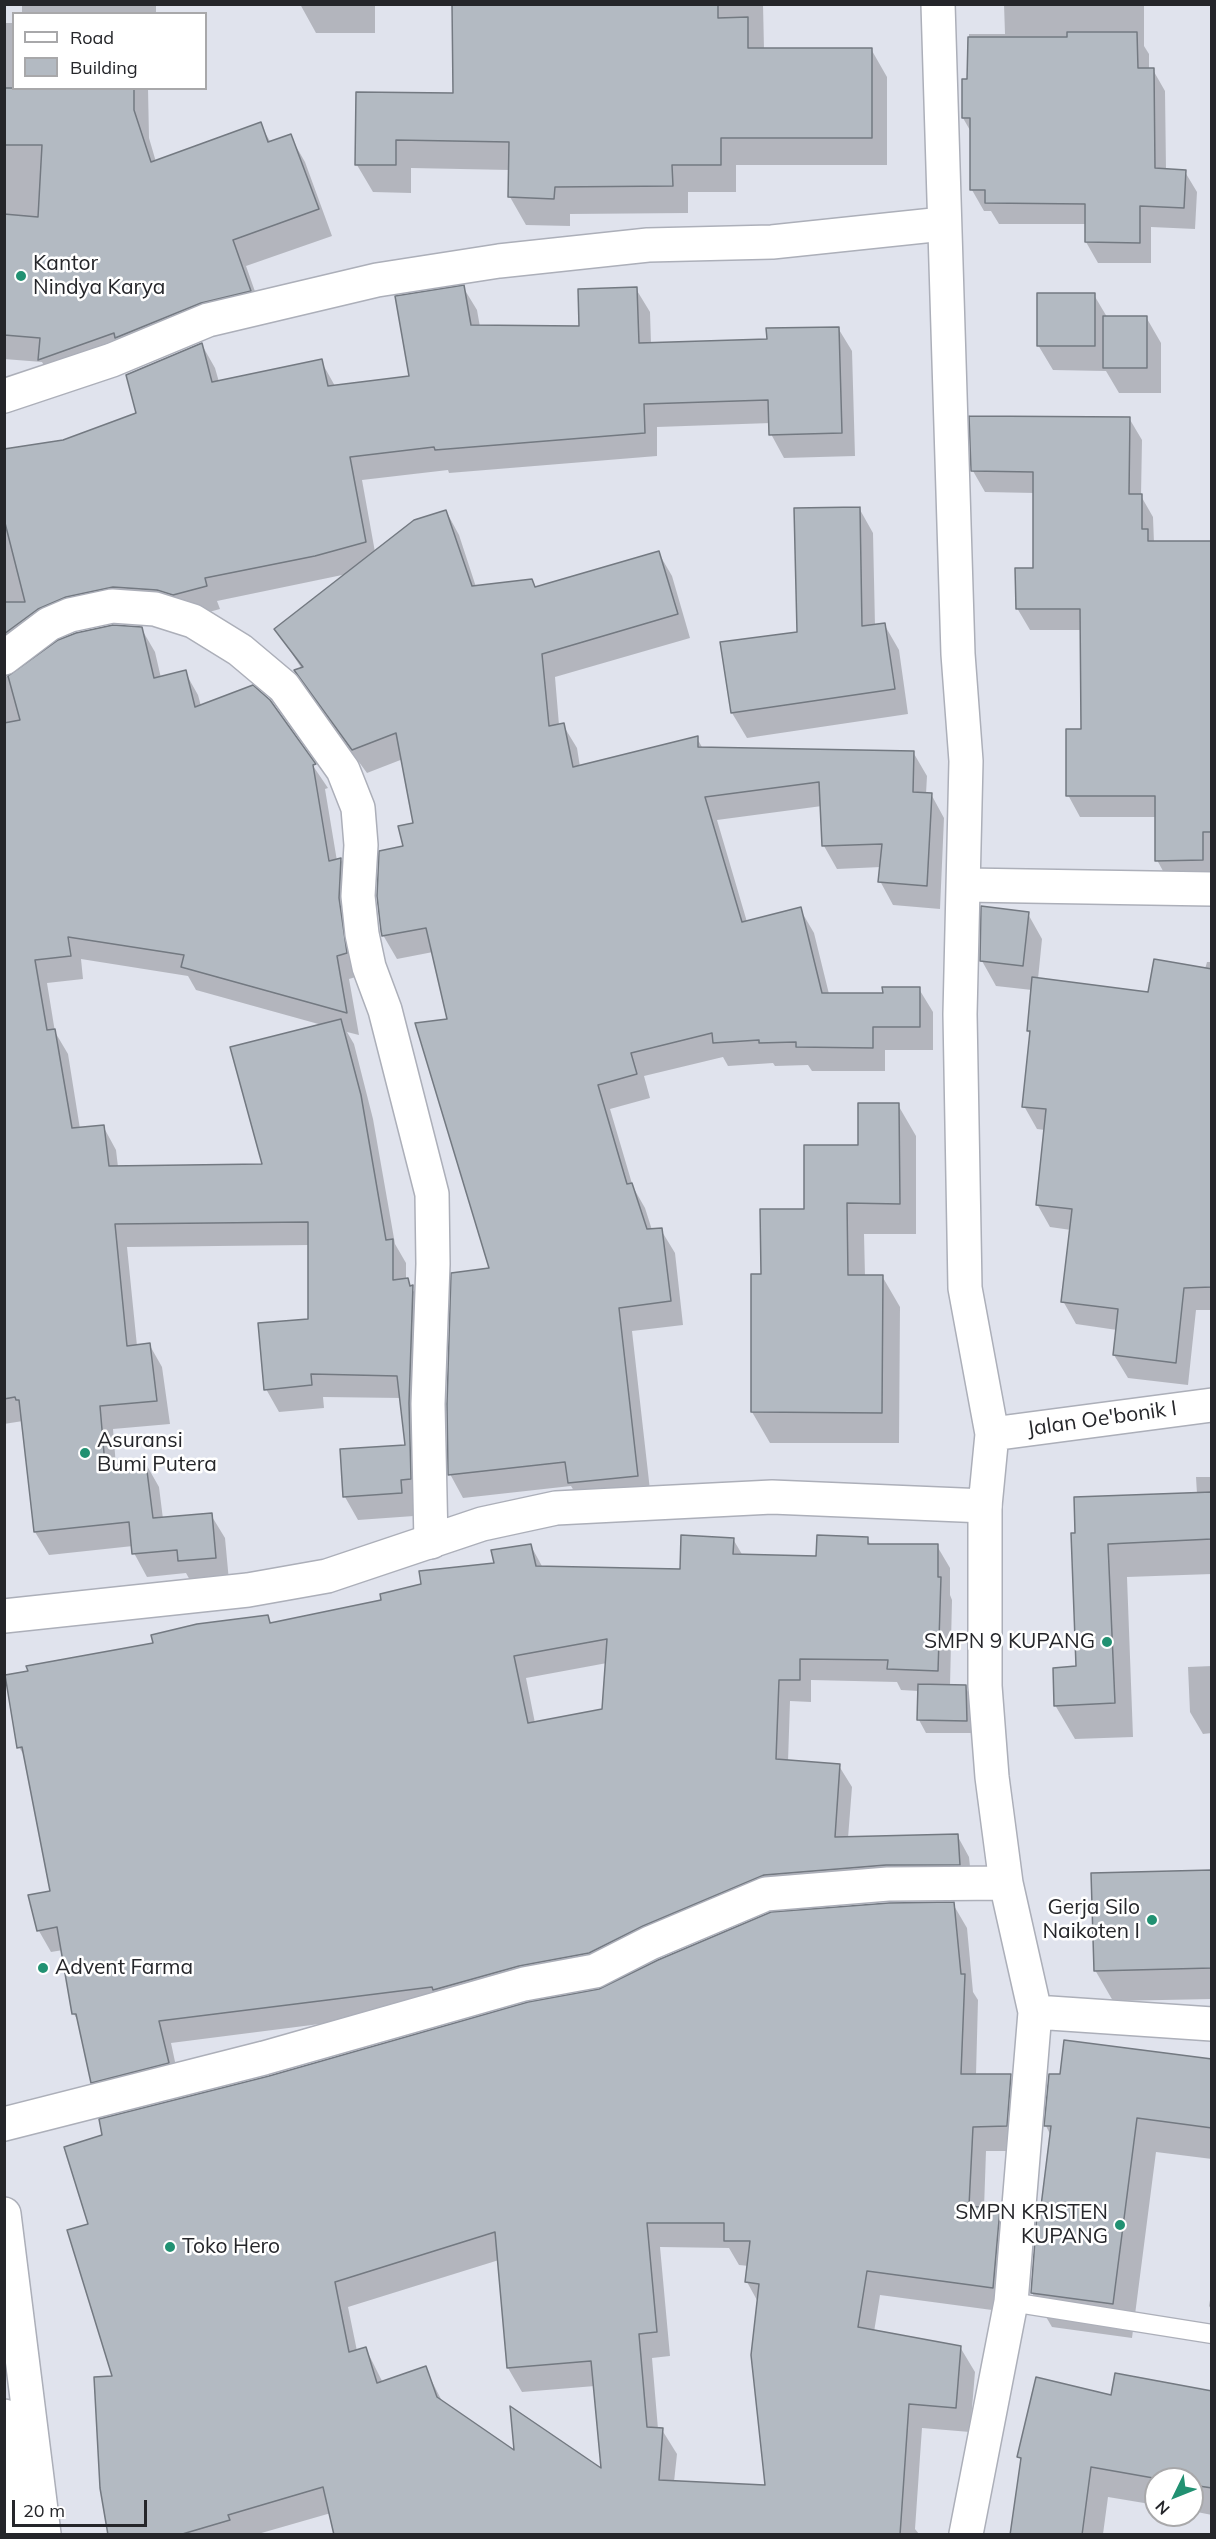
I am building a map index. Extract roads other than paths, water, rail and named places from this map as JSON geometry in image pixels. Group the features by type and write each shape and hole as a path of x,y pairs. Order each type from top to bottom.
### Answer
{"street":[{"path":"938,4 958,654 966,761 965,885 960,1014 965,1288 992,1434 985,1506 985,1686 992,1777 1006,1883 1035,2012 1011,2302 966,2535"},
{"path":"4,396 112,360 208,320 377,280 499,261 648,245 772,242 943,224"},
{"path":"4,658 50,624 70,615 112,606 155,609 193,621 231,644 284,687 343,770 358,808 361,845 358,896 362,934 369,967 385,1010 432,1194 433,1264 428,1404 431,1542"},
{"path":"965,885 1212,889"},
{"name":"Jalan Oe'bonik I","path":"992,1434 1212,1405"},
{"path":"4,1616 248,1590 327,1576 482,1524 556,1508 656,1501 772,1497 985,1506"},
{"path":"4,2124 264,2058 524,1984 595,1971 650,1943 766,1894 888,1884 1006,1883"},
{"path":"1035,2012 1212,2024"},
{"path":"4,2214 7,2236 9,2309 44,2535"},
{"path":"4,2416 21,2535"}],"lane":[{"path":"1011,2302 1212,2334"}],"place":[{"name":"Kantor Nindya Karya","path":"21,276"},
{"name":"Asuransi Bumi Putera","path":"85,1453"},
{"name":"SMPN 9 KUPANG","path":"1107,1642"},
{"name":"Gerja Silo Naikoten I","path":"1152,1920"},
{"name":"Advent Farma","path":"43,1968"},
{"name":"SMPN KRISTEN KUPANG","path":"1120,2225"},
{"name":"Toko Hero","path":"170,2247"}]}
